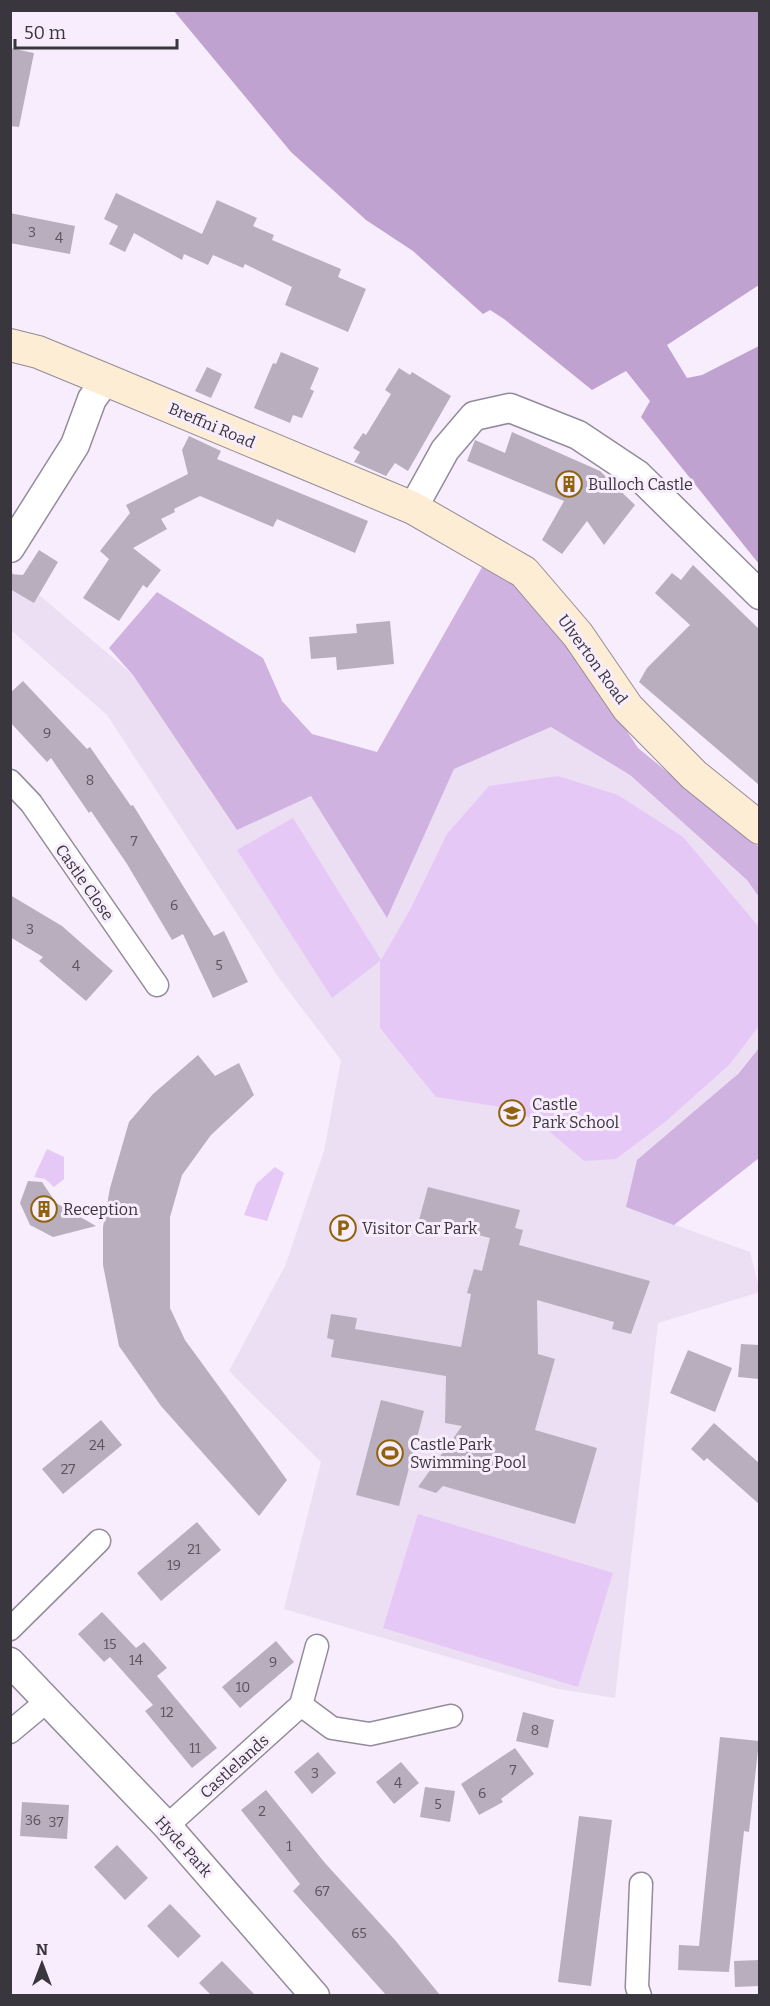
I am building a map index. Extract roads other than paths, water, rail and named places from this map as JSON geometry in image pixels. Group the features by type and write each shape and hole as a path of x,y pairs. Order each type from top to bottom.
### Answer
{"main road":[{"name":"Breffni Road","path":"10,345 38,352 413,508"},
{"name":"Ulverton Road","path":"413,508 524,572 578,635 628,708 694,775 759,828"}],"street":[{"path":"10,548 75,445 92,399 106,380"},
{"path":"413,508 445,450 474,416 510,408 578,435 638,475 759,595"},
{"name":"Castle Close","path":"10,781 31,803 157,985"},
{"path":"10,1629 99,1541"},
{"path":"317,1646 301,1705 332,1728 370,1734 451,1716"},
{"name":"Hyde Park","path":"10,1662 166,1826 315,1995"},
{"path":"10,1732 46,1702"},
{"name":"Castlelands","path":"166,1826 301,1705"},
{"path":"640,1995 637,1987 641,1884"}],"place":[{"name":"Bulloch Castle","path":"569,484"},
{"name":"Castle Park School","path":"512,1113"},
{"name":"Reception","path":"44,1209"},
{"name":"Visitor Car Park","path":"343,1228"},
{"name":"Castle Park Swimming Pool","path":"390,1453"}]}
